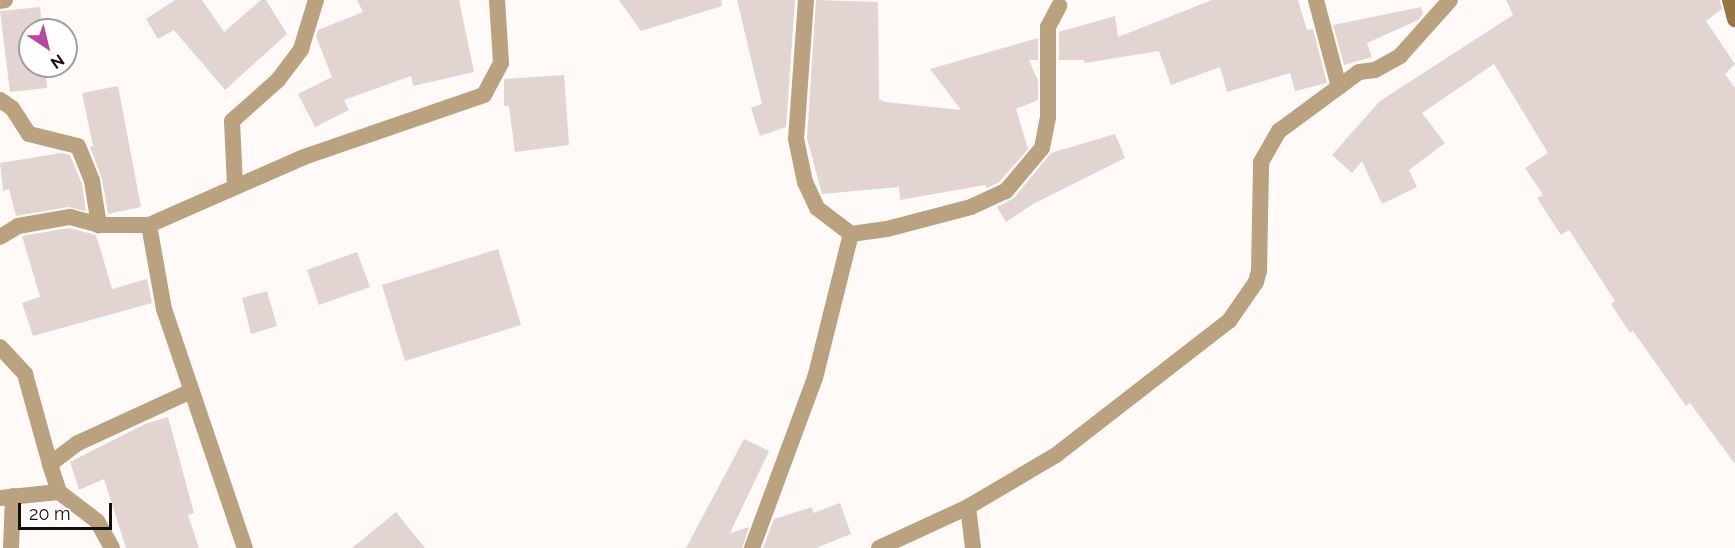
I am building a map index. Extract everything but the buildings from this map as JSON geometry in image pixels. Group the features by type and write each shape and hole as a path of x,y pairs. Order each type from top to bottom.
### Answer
{"main road":[{"path":"1730,0 1735,19"}],"street":[{"path":"0,1 5,0"},
{"path":"235,185 232,122 278,80 301,49 316,0"},
{"path":"0,237 18,226 70,217 99,225 149,225 235,185 304,157 484,95 501,63 497,0"},
{"path":"806,0 796,139 805,182 817,208 851,234 887,230 972,207 1006,191 1042,148 1048,118 1048,27 1059,6"},
{"path":"1316,0 1339,87"},
{"path":"879,548 968,507 1056,455 1229,321 1256,282 1259,271 1261,162 1279,131 1359,72 1375,70 1400,56 1450,0"},
{"path":"0,100 12,108 29,134 78,146 92,181 99,225"},
{"path":"149,225 164,309 245,548"},
{"path":"752,548 815,378 851,234"},
{"path":"0,347 25,374 59,492 97,521 112,548"},
{"path":"50,464 78,442 191,391"},
{"path":"11,548 7,497 59,492"},
{"path":"968,507 973,548"}]}
